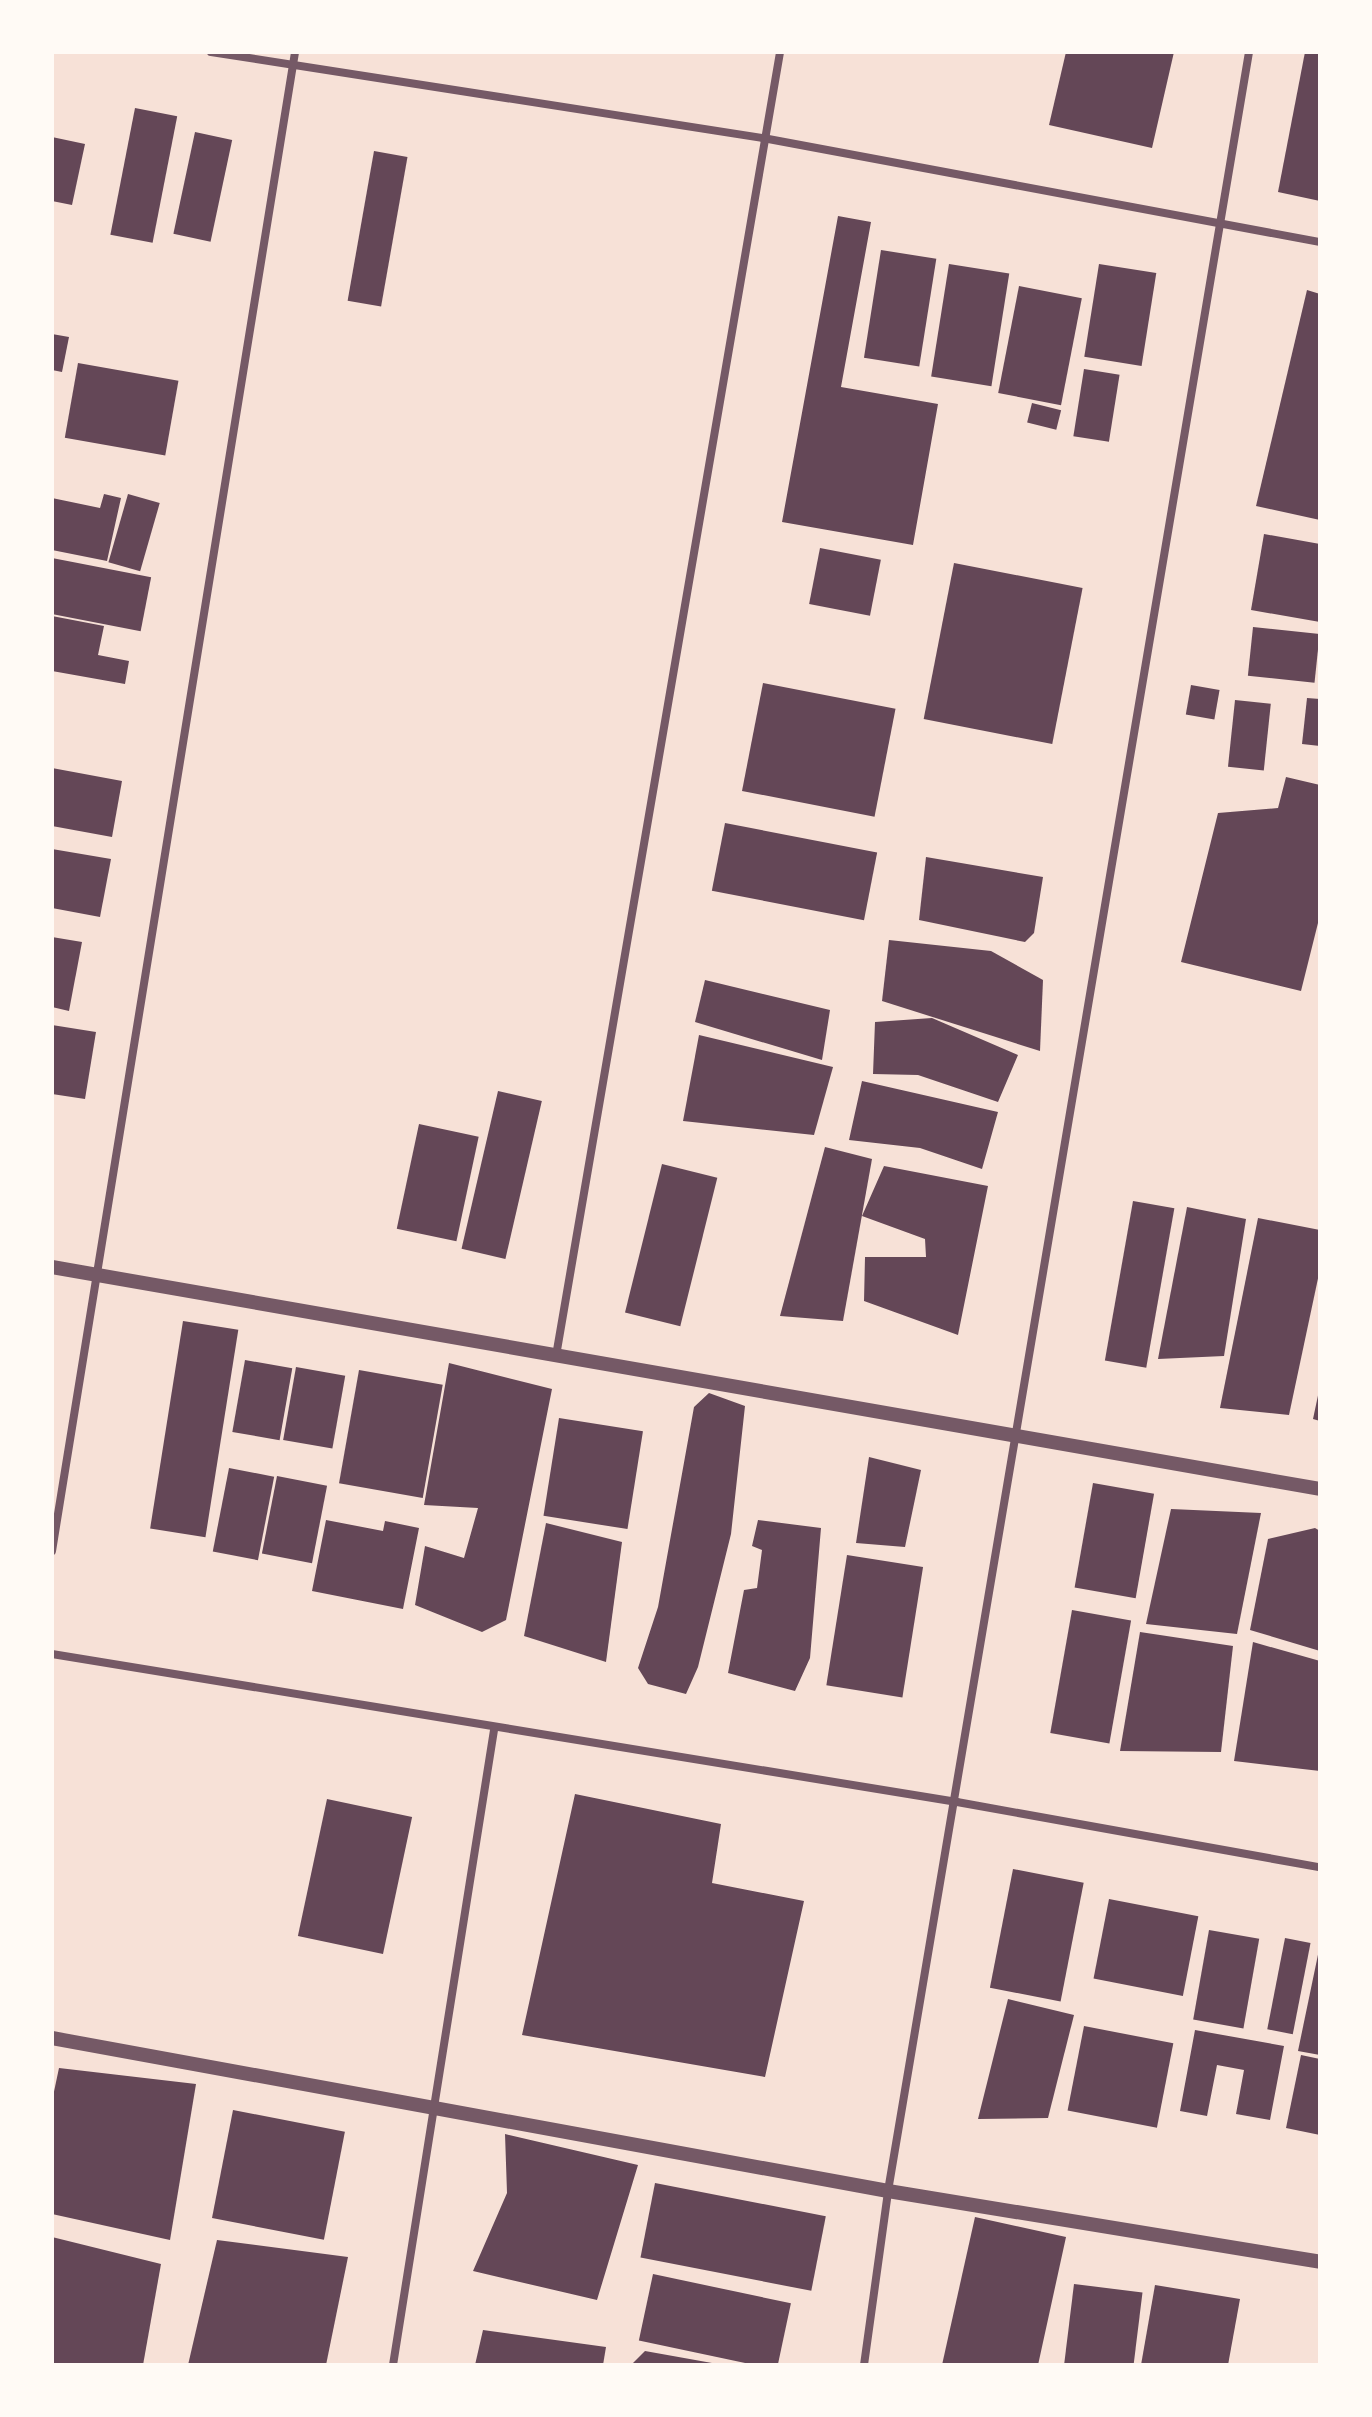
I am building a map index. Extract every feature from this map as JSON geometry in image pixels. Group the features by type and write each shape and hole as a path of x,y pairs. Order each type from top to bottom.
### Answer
{"street":[{"path":"211,52 763,138 1320,242"},
{"path":"52,1551 295,52"},
{"path":"556,1357 780,52"},
{"path":"864,2365 888,2191 957,1802 1218,222 1249,52"},
{"path":"52,1267 1017,1439 1320,1489"},
{"path":"52,1654 494,1730 957,1802 1320,1867"},
{"path":"393,2365 494,1730"},
{"path":"52,2038 888,2191 1320,2262"}],"building":[{"path":"1066,52 1174,52 1152,148 1049,125"},
{"path":"1305,52 1320,52 1320,201 1278,192"},
{"path":"135,108 177,116 153,243 110,235"},
{"path":"195,132 232,140 211,242 173,234"},
{"path":"52,137 85,144 72,205 52,201"},
{"path":"374,151 407,157 381,307 348,301"},
{"path":"838,216 871,222 841,387 938,404 913,545 782,522"},
{"path":"881,250 936,259 919,366 864,358"},
{"path":"949,264 1009,274 991,386 931,377"},
{"path":"1099,264 1156,273 1142,366 1084,357"},
{"path":"1019,286 1082,298 1061,405 998,393"},
{"path":"1307,290 1320,294 1320,520 1256,506"},
{"path":"52,334 69,337 62,372 52,370"},
{"path":"78,363 178,381 165,456 65,438"},
{"path":"1084,369 1120,375 1109,442 1073,436"},
{"path":"1032,403 1061,410 1056,430 1027,422"},
{"path":"104,494 121,498 107,561 52,550 52,498 100,508"},
{"path":"128,494 160,503 140,571 108,562"},
{"path":"1264,534 1320,544 1320,622 1251,610"},
{"path":"820,548 881,560 870,616 809,604"},
{"path":"52,558 151,577 141,631 52,614"},
{"path":"954,563 1083,588 1052,744 924,719"},
{"path":"52,616 104,626 98,655 129,661 125,684 52,671"},
{"path":"1253,627 1320,634 1315,683 1248,676"},
{"path":"763,683 896,709 875,817 742,791"},
{"path":"1191,685 1220,690 1214,720 1186,715"},
{"path":"1307,698 1320,699 1320,746 1302,744"},
{"path":"1235,700 1271,704 1264,770 1228,767"},
{"path":"52,768 122,781 112,837 52,826"},
{"path":"1286,777 1320,785 1320,915 1301,991 1181,962 1218,813 1278,808"},
{"path":"725,823 877,853 864,920 712,891"},
{"path":"52,849 111,859 100,917 52,908"},
{"path":"926,857 1043,877 1034,933 1025,942 919,920"},
{"path":"52,937 82,942 69,1011 52,1007"},
{"path":"889,940 991,951 1043,980 1040,1051 882,1001"},
{"path":"705,980 830,1010 822,1060 695,1022"},
{"path":"932,1018 1018,1055 998,1102 918,1075 873,1074 875,1022"},
{"path":"52,1025 96,1032 85,1099 52,1094"},
{"path":"699,1035 833,1067 814,1135 683,1121"},
{"path":"862,1081 998,1112 982,1169 920,1148 849,1140"},
{"path":"498,1091 542,1101 505,1259 462,1249"},
{"path":"419,1124 479,1137 456,1241 397,1229"},
{"path":"825,1147 872,1159 843,1321 780,1316"},
{"path":"662,1164 717,1178 680,1326 625,1312"},
{"path":"884,1166 988,1186 958,1335 864,1301 865,1257 926,1257 925,1239 862,1216"},
{"path":"1133,1201 1174,1208 1146,1368 1105,1361"},
{"path":"1187,1207 1246,1219 1224,1356 1158,1359"},
{"path":"1258,1218 1320,1230 1320,1269 1289,1415 1220,1408"},
{"path":"183,1321 238,1330 205,1537 150,1528"},
{"path":"245,1360 292,1368 280,1440 232,1432"},
{"path":"449,1363 552,1389 506,1620 482,1632 415,1605 425,1546 464,1558 478,1508 424,1505"},
{"path":"296,1367 345,1376 332,1449 283,1440"},
{"path":"359,1370 443,1385 423,1498 339,1483"},
{"path":"1320,1386 1320,1421 1313,1419"},
{"path":"709,1393 745,1406 731,1534 698,1667 686,1694 648,1684 638,1668 658,1607 694,1407"},
{"path":"559,1418 643,1431 627,1529 544,1516"},
{"path":"869,1457 921,1470 905,1547 856,1543"},
{"path":"229,1468 274,1477 258,1560 213,1551"},
{"path":"277,1476 327,1486 312,1563 262,1554"},
{"path":"1093,1483 1154,1494 1136,1598 1075,1587"},
{"path":"1171,1509 1261,1513 1237,1634 1146,1624"},
{"path":"326,1520 383,1531 385,1521 419,1528 403,1609 312,1591"},
{"path":"758,1520 821,1528 810,1658 795,1691 728,1673 744,1590 757,1588 762,1550 752,1546"},
{"path":"546,1523 622,1542 606,1662 524,1636"},
{"path":"1315,1528 1320,1531 1320,1651 1250,1630 1268,1539"},
{"path":"847,1555 923,1567 902,1697 826,1685"},
{"path":"1072,1610 1131,1620 1109,1744 1050,1733"},
{"path":"1140,1632 1233,1646 1221,1752 1120,1751"},
{"path":"1253,1642 1320,1661 1320,1771 1234,1761"},
{"path":"575,1794 721,1824 712,1883 804,1901 765,2077 522,2035"},
{"path":"327,1799 412,1817 383,1954 298,1936"},
{"path":"1013,1869 1084,1883 1061,2002 990,1988"},
{"path":"1109,1899 1198,1916 1183,1996 1094,1979"},
{"path":"1209,1930 1259,1939 1243,2028 1193,2020"},
{"path":"1285,1938 1311,1943 1293,2034 1267,2029"},
{"path":"1320,1945 1320,2055 1298,2051"},
{"path":"1008,1999 1074,2015 1048,2118 978,2119"},
{"path":"1084,2026 1173,2043 1157,2128 1068,2110"},
{"path":"1195,2030 1284,2046 1270,2120 1236,2114 1244,2070 1217,2065 1207,2116 1180,2111"},
{"path":"1301,2055 1320,2059 1320,2135 1286,2128"},
{"path":"59,2068 196,2084 170,2240 52,2214 52,2101"},
{"path":"233,2110 345,2132 324,2240 212,2218"},
{"path":"505,2134 638,2165 597,2300 473,2271 507,2193"},
{"path":"655,2183 826,2216 811,2291 640,2258"},
{"path":"975,2217 1066,2237 1038,2365 942,2365"},
{"path":"52,2237 161,2264 143,2365 52,2365"},
{"path":"217,2240 348,2257 326,2365 188,2365"},
{"path":"653,2274 791,2303 778,2365 754,2365 639,2341"},
{"path":"1074,2284 1142,2292 1134,2365 1064,2365"},
{"path":"1155,2285 1240,2299 1228,2365 1141,2365"},
{"path":"483,2330 606,2347 603,2365 475,2365"},
{"path":"645,2351 712,2363 712,2365 631,2365"}]}
